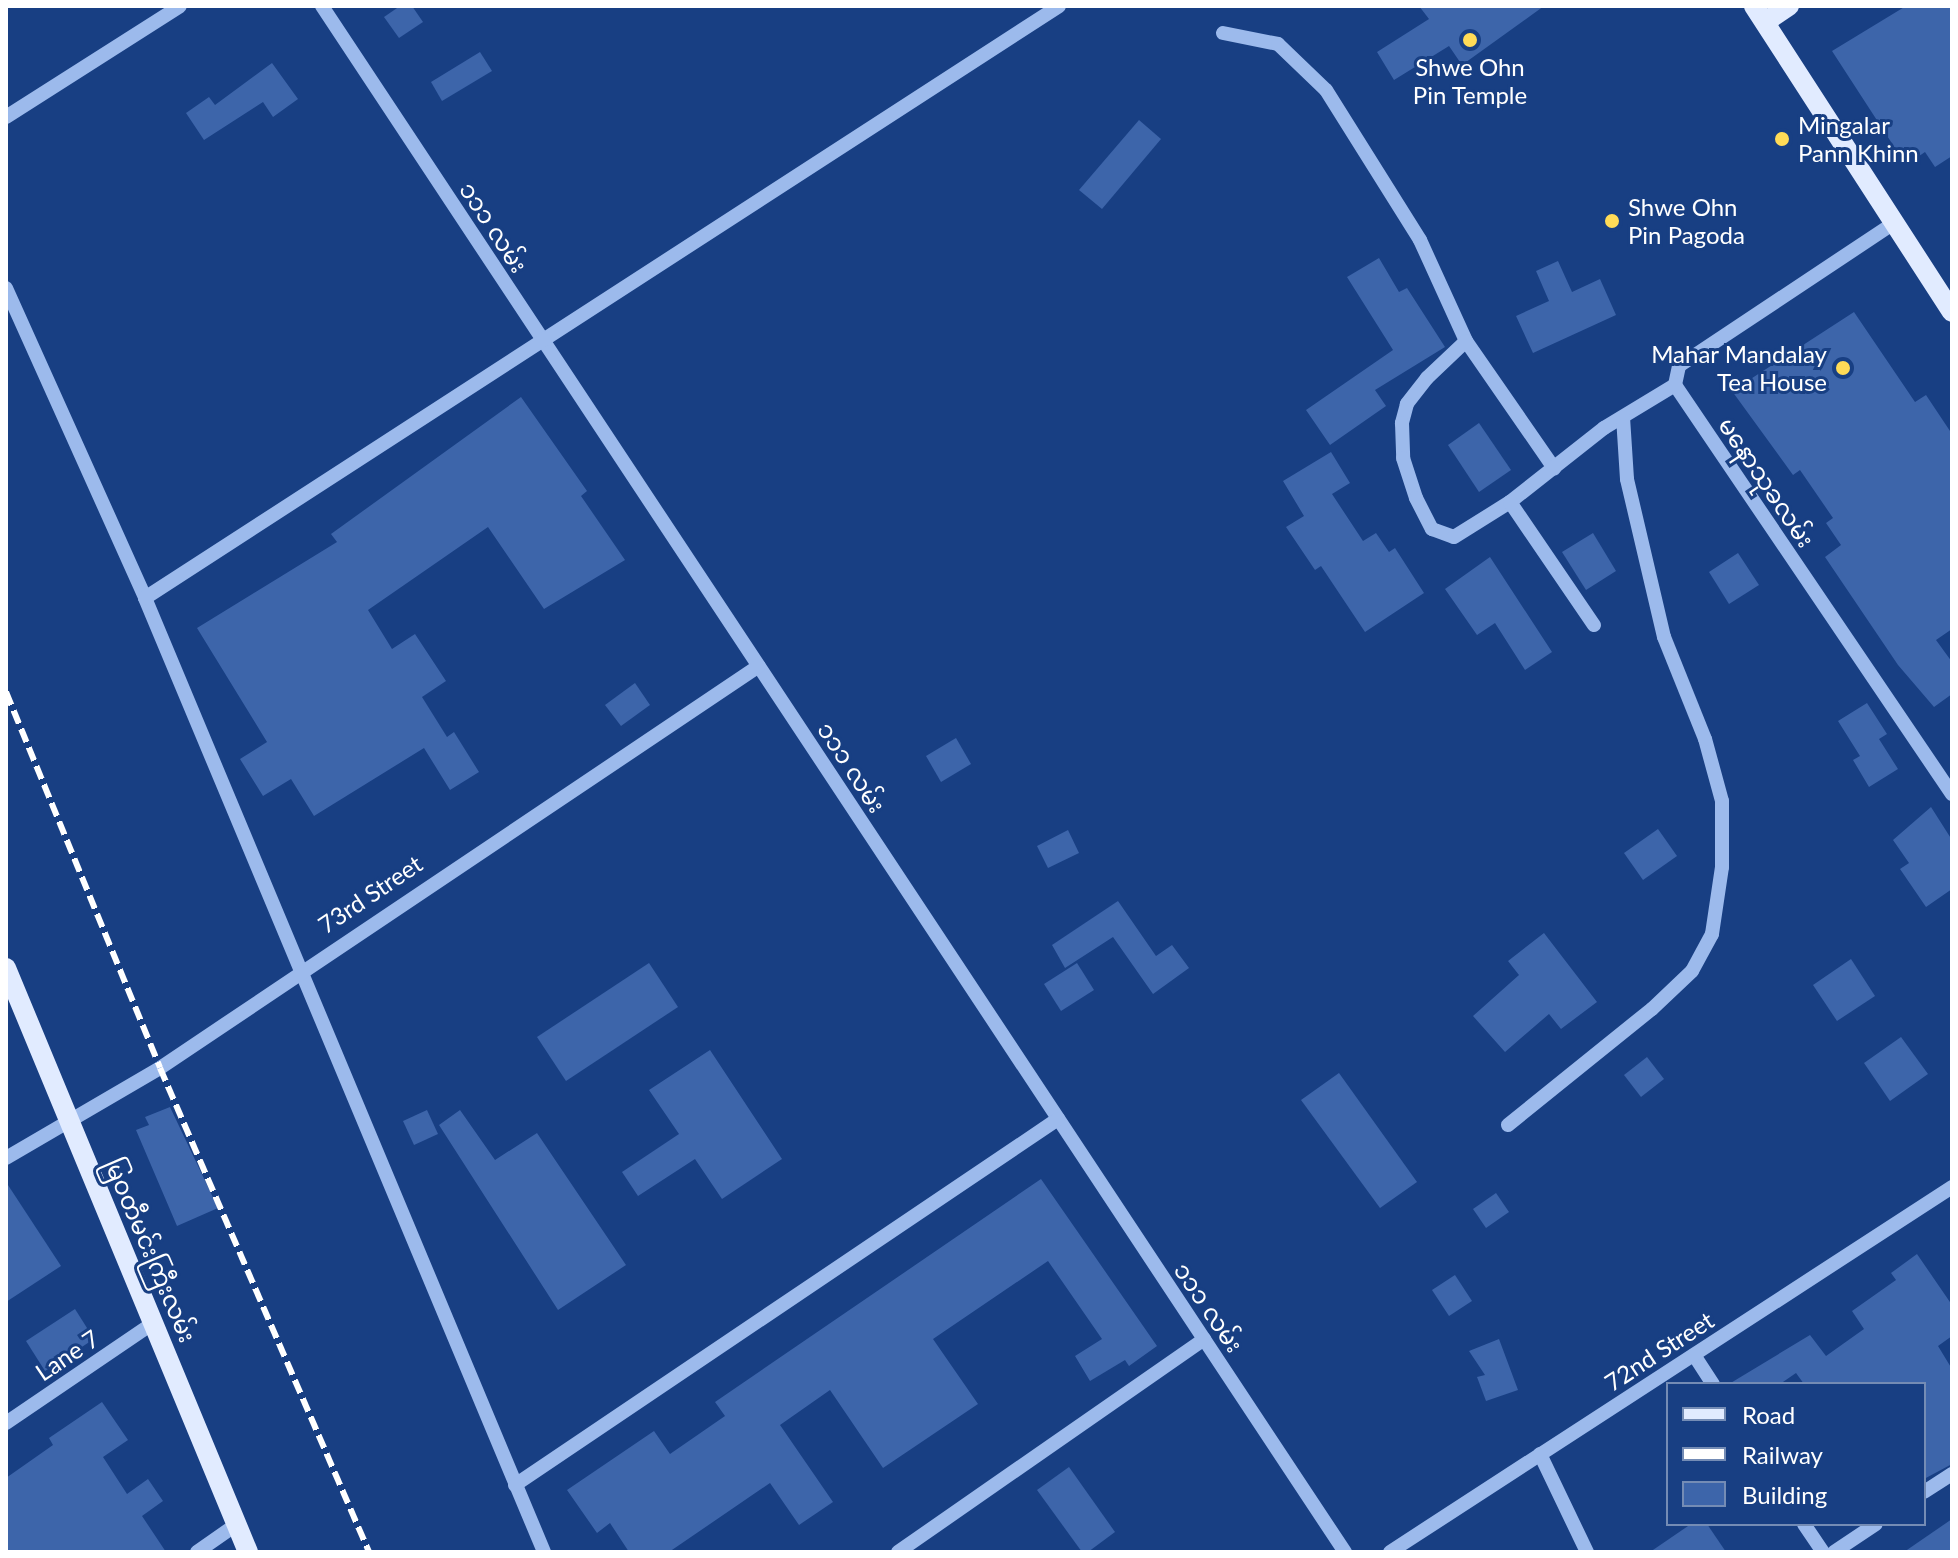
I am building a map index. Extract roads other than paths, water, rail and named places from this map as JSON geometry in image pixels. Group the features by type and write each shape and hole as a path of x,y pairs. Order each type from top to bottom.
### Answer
{"main road":[{"path":"1789,6 1760,14 1952,312"},
{"name":"မြဝတီမင်းကြီးလမ်း","path":"6,968 248,1552"}],"street":[{"path":"6,117 180,6"},
{"name":"၁၁၁ လမ်း","path":"322,6 1345,1552"},
{"path":"145,598 1059,6"},
{"path":"1223,33 1278,44 1326,90 1420,240 1466,341 1554,468"},
{"path":"1466,341 1407,404 1403,458 1416,498 1432,529 1454,537 1510,502 1623,417 1675,385 1679,366 1894,223"},
{"path":"6,288 145,598 544,1552"},
{"name":"မနောသုခလမ်း","path":"1675,385 1952,794"},
{"path":"1508,1125 1652,1009 1692,971 1712,934 1722,867 1722,801 1705,739 1664,637 1627,479 1623,417"},
{"path":"1510,502 1594,625"},
{"name":"73rd Street","path":"6,1158 68,1118 160,1068 759,666"},
{"path":"515,1485 1058,1119"},
{"name":"72nd Street","path":"1390,1552 1952,1187"},
{"name":"Lane 7","path":"6,1423 153,1323"},
{"path":"898,1552 1204,1339"},
{"path":"1694,1355 1712,1382"},
{"path":"1540,1454 1587,1552"},
{"path":"1926,1491 1952,1474"},
{"path":"197,1552 237,1524"},
{"path":"1805,1526 1823,1552"},
{"path":"1834,1552 1873,1526"}],"railway":[{"path":"6,692 160,1068 369,1552"}],"place":[{"name":"Shwe Ohn Pin Temple","path":"1470,40"},
{"name":"Mingalar Pann Khinn","path":"1782,139"},
{"name":"Shwe Ohn Pin Pagoda","path":"1612,221"},
{"name":"Mahar Mandalay Tea House","path":"1843,368"}]}
